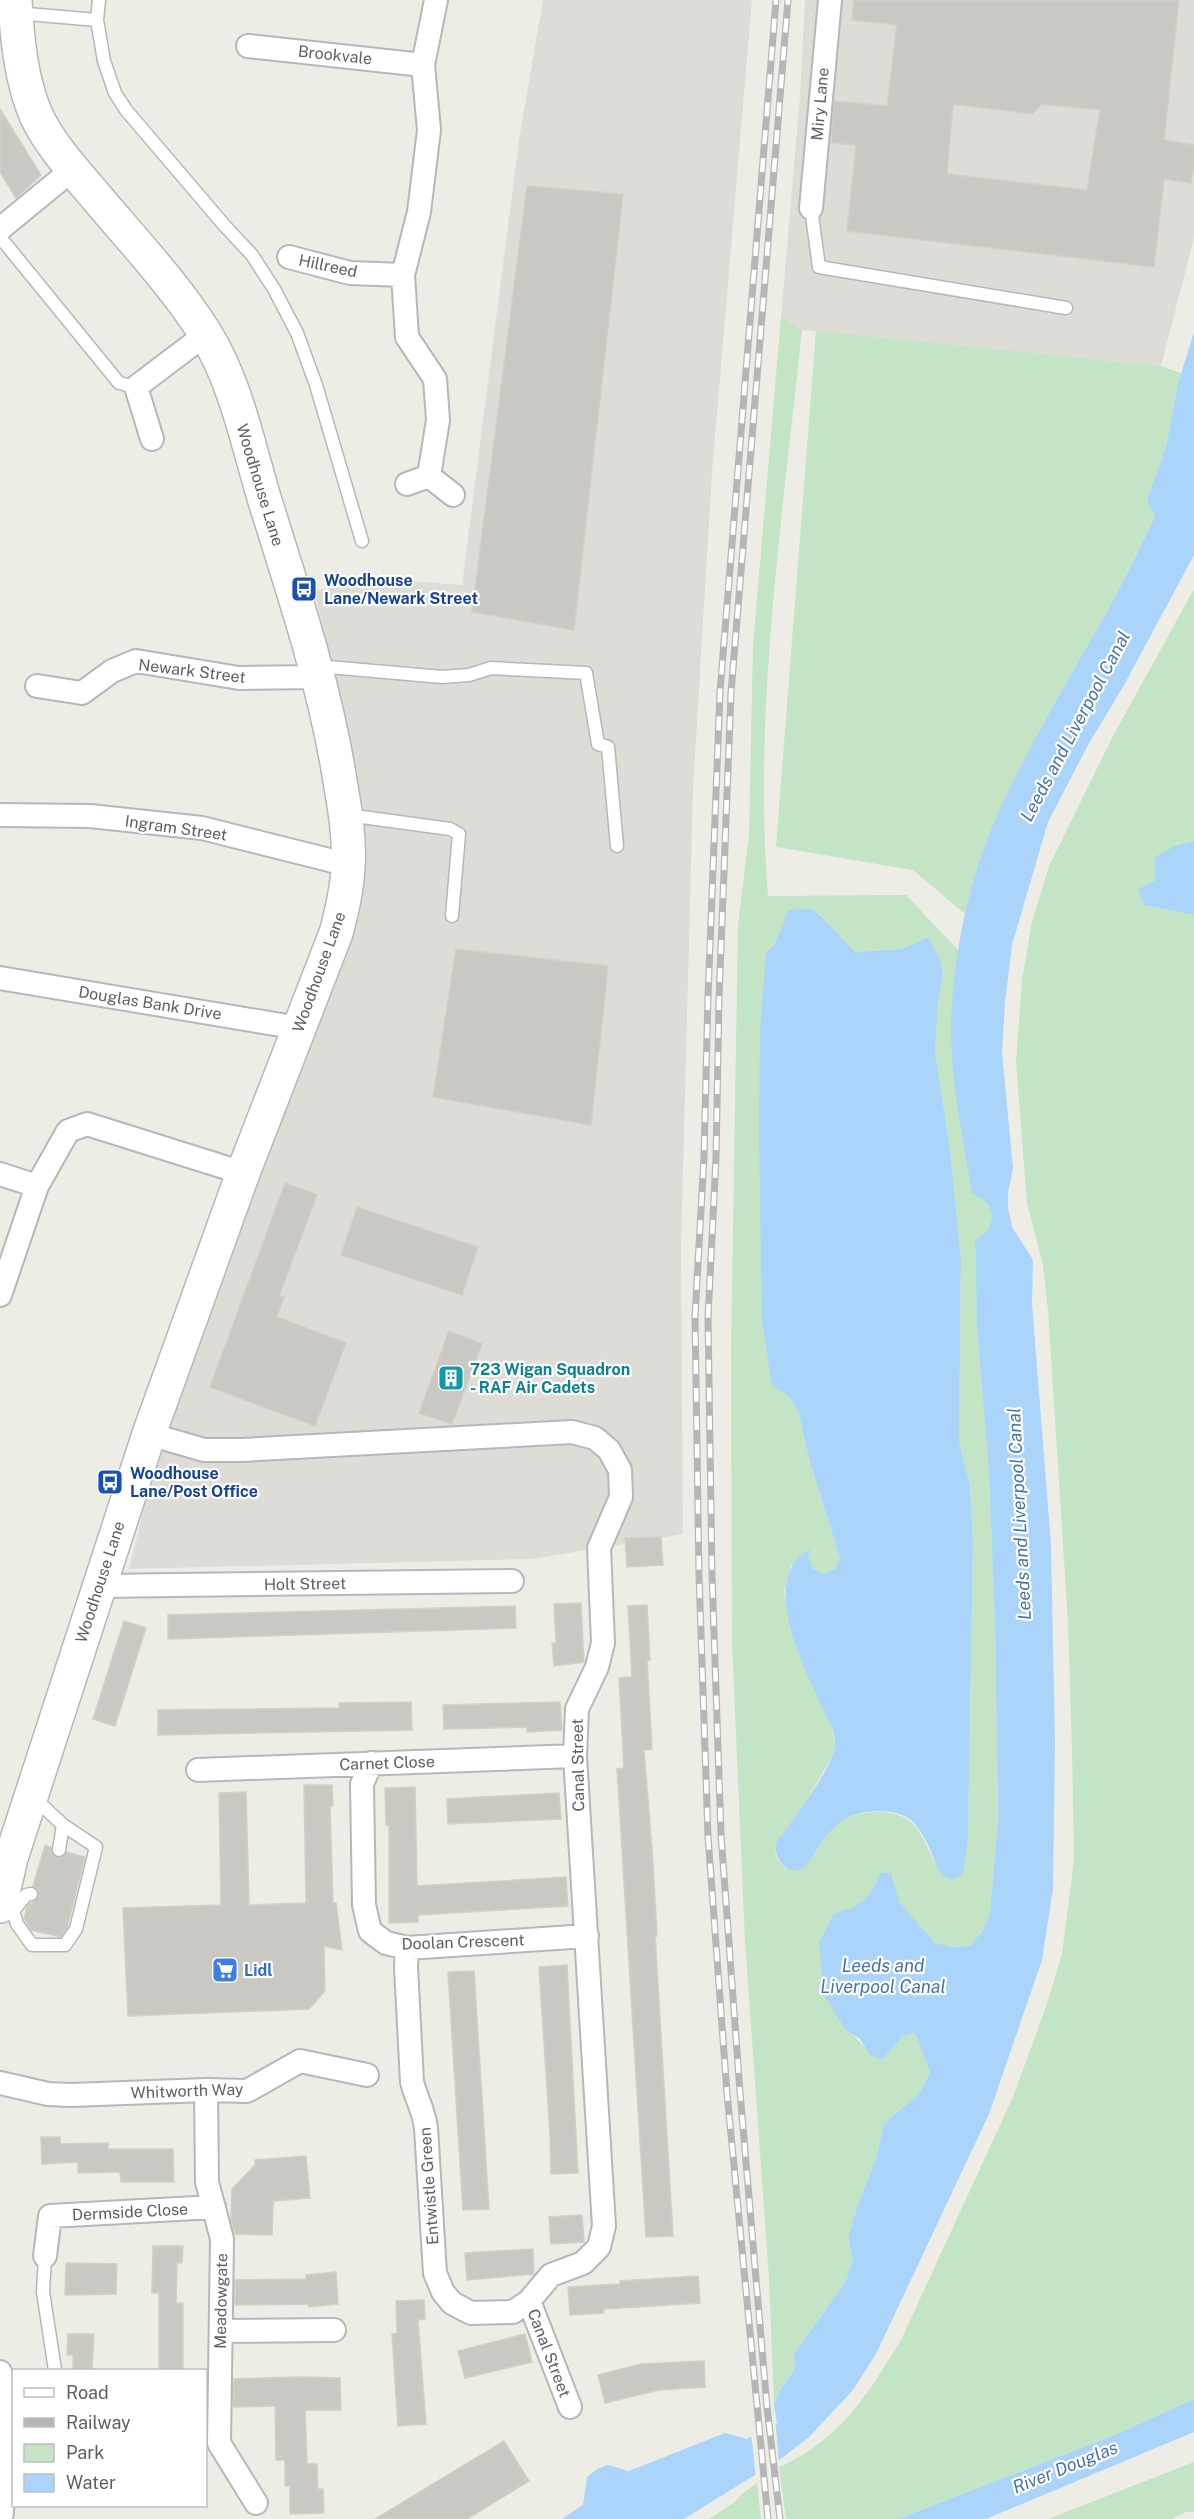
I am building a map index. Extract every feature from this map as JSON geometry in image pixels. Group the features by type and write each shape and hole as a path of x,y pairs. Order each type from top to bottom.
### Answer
{"main road":[{"name":"Woodhouse Lane","path":"4,1908 6,1856 32,1795 149,1434 243,1173 336,933 346,896 349,865 346,818 335,747 318,671 232,391 206,334 56,148 36,115 21,56 16,7"}],"street":[{"path":"429,476 438,420 435,379 406,337 403,275 419,212 429,130 423,65 436,0"},
{"name":"Miry Lane","path":"811,208 830,0"},
{"name":"Brookvale","path":"248,46 423,65"},
{"path":"0,229 73,169"},
{"name":"Hillreed","path":"289,257 350,273 403,275"},
{"path":"152,439 136,387 206,334"},
{"path":"407,484 429,476"},
{"path":"429,476 453,495"},
{"name":"Newark Street","path":"37,686 82,693 112,671 136,661 239,678 318,671"},
{"name":"Ingram Street","path":"0,815 90,816 202,828 349,865"},
{"name":"Douglas Bank Drive","path":"0,978 299,1028"},
{"path":"0,1295 37,1186 68,1131 87,1124 243,1173"},
{"path":"0,1174 37,1186"},
{"name":"Canal Street","path":"149,1434 204,1450 214,1450 572,1432 595,1438 609,1450 620,1470 621,1497 599,1548 603,1643 597,1667 577,1709 575,1756 604,2226 599,2247 583,2263 551,2275 529,2301 570,2407"},
{"name":"Holt Street","path":"98,1586 512,1581"},
{"name":"Carnet Close","path":"198,1770 575,1756"},
{"name":"Doolan Crescent","path":"371,1763 362,1784 364,1905 370,1930 386,1943 407,1948 587,1936"},
{"name":"Entwistle Green","path":"407,1948 412,2082 423,2110 426,2128 435,2273 443,2292 452,2303 471,2313 513,2312 529,2301"},
{"name":"Whitworth Way","path":"0,2083 48,2094 71,2095 206,2090 247,2091 300,2061 367,2075"},
{"name":"Meadowgate","path":"206,2090 207,2182 222,2239 219,2442 256,2503"},
{"name":"Dermside Close","path":"45,2256 50,2216 214,2207"},
{"path":"221,2331 334,2330"},
{"path":"0,2372 7,2444 6,2486 1,2519"}],"lane":[{"path":"99,0 97,20 104,61 115,93 126,110 252,255 274,289 297,333 316,386 362,541"},
{"path":"16,7 97,20"},
{"path":"811,208 819,267 1066,308"},
{"path":"0,237 119,383 136,387"},
{"path":"318,671 442,677 469,675 491,668 586,673 598,744 608,747 617,846"},
{"path":"346,818 362,817 439,827 459,834 452,916"},
{"path":"31,1894 4,1908 32,1945 65,1945 76,1929 96,1847 63,1825 32,1795"},
{"path":"59,1850 63,1825"},
{"path":"45,2256 43,2292 55,2369"}],"shaded area":[{"path":"543,0 752,0 712,472 693,789 681,1246 683,1534 532,1559 129,1569 173,1389 264,1164 359,911 347,726 314,591 379,579 462,585 519,140"},
{"path":"805,0 1194,0 1194,238 1161,366 802,330 781,317 800,96"}],"green space":[{"path":"781,317 802,330 779,541 767,684 764,826 768,896 906,895 958,950 951,1027 952,1062 972,1193 986,1202 992,1215 988,1229 975,1240 977,1329 989,1474 995,1626 998,1819 990,1913 984,1929 970,1946 945,1946 931,1939 907,1912 880,1874 873,1890 863,1901 834,1915 846,2029 871,2054 882,2060 903,2036 915,2033 930,2072 920,2093 884,2124 876,2159 857,2207 848,2238 853,2259 846,2281 794,2354 795,2369 779,2391 774,2405 769,2279 745,1941 732,1643 731,1350 738,925 749,835 753,645","holes":["823,917 840,939 855,952 902,949 928,937 943,975 938,1003 935,1052 950,1148 961,1260 959,1441 970,1486 973,1541 968,1839 955,1879 947,1877 940,1871 924,1840 909,1820 889,1813 871,1812 843,1820 829,1830 812,1858 786,1869 778,1861 775,1851 776,1843 804,1804 832,1757 835,1746 832,1727 790,1624 784,1591 791,1566 808,1555 812,1568 824,1574 835,1569 840,1558 809,1459 799,1414 789,1396 766,953 775,943"]},
{"path":"816,331 1161,366 1181,373 1167,443 1147,500 1155,515 1114,598 1007,799 987,844 965,914 913,870 776,847"},
{"path":"1194,589 1194,841 1177,845 1155,881 1144,905 1194,915 1194,2399 1117,2434 898,2519 786,2519 779,2467 819,2444 835,2430 864,2397 901,2340 1013,2097 1046,2007 1062,1954 1074,1860 1068,1623 1048,1310 1043,1265 1027,1203 1016,1062 1022,980 1032,922 1049,866 1113,736"},
{"path":"1194,2462 1194,2512 1186,2512 1172,2519 1048,2519"},
{"path":"757,2483 761,2519 709,2519 735,2502"}],"water":[{"name":"Leeds and Liverpool Canal","path":"1194,332 1194,555 1123,687 1088,745 1048,822 1012,945 1005,1002 1002,1052 1013,1168 1008,1192 1008,1208 1012,1227 1033,1260 1032,1303 1051,1545 1055,1742 1053,1889 1042,1960 989,2114 876,2354 853,2390 809,2437 782,2458 684,2519 562,2519 583,2505 587,2477 597,2469 608,2465 629,2471 725,2433 747,2439 777,2423 774,2405 779,2391 795,2369 794,2354 846,2281 853,2259 848,2238 857,2207 876,2159 884,2124 920,2093 930,2072 915,2033 903,2036 882,2060 869,2054 860,2039 846,2030 824,1995 819,1943 834,1914 863,1901 873,1890 880,1873 891,1873 899,1902 935,1943 952,1947 970,1946 984,1929 990,1913 998,1819 995,1626 989,1474 977,1329 975,1240 988,1229 992,1215 986,1202 972,1194 955,1090 951,1027 956,962 965,913 978,864 1003,802 1034,741 1112,602 1155,516 1147,500 1167,443 1178,384"},
{"path":"1194,841 1194,915 1144,905 1138,889 1155,881 1155,857 1177,845"},
{"path":"811,909 823,918 855,952 902,949 928,937 940,959 943,975 938,1003 935,1052 950,1148 961,1260 959,1441 970,1486 973,1541 968,1839 963,1873 950,1879 945,1877 937,1866 926,1840 911,1820 900,1814 880,1811 853,1815 840,1822 821,1843 809,1862 800,1869 789,1869 777,1856 776,1843 827,1768 835,1746 831,1725 796,1647 789,1624 786,1601 787,1581 795,1563 810,1549 808,1555 812,1568 824,1574 835,1569 840,1558 809,1459 799,1414 789,1396 772,1386 762,1321 760,1032 766,953 775,943 789,910"},
{"name":"River Douglas","path":"1194,2399 1194,2432 986,2519 898,2519 1117,2434"}],"pier":[{"path":"774,2405 779,2463 756,2478 751,2433 774,2421 771,2406"}],"building":[{"path":"854,0 1179,0 1164,140 1194,145 1194,165 1191,183 1164,179 1154,267 847,231 856,145 831,143 834,101 887,106 897,25 852,20","holes":["953,104 1032,114 1042,104 1100,110 1087,190 947,174"]},
{"path":"0,109 41,175 16,198 0,172"},
{"path":"527,186 623,194 574,630 472,612"},
{"path":"456,949 608,966 591,1125 433,1097"},
{"path":"285,1183 317,1195 279,1296 284,1297 277,1317 346,1343 315,1426 210,1387"},
{"path":"357,1207 478,1247 462,1295 341,1255"},
{"name":"723 Wigan Squadron - RAF Air Cadets","path":"449,1331 482,1344 452,1424 419,1413"},
{"path":"661,1537 663,1565 627,1567 625,1538"},
{"path":"581,1603 584,1662 554,1666 552,1643 556,1643 554,1604"},
{"path":"647,1605 650,1660 647,1660 652,1749 644,1750 653,1862 657,1936 655,1936 673,2236 646,2237 617,1769 624,1768 619,1678 632,1677 628,1606"},
{"path":"515,1606 516,1628 168,1639 168,1615"},
{"path":"124,1621 146,1628 115,1726 93,1719"},
{"path":"411,1702 412,1730 158,1735 158,1710 339,1708 339,1703"},
{"path":"560,1702 562,1730 527,1732 527,1727 444,1729 443,1705"},
{"name":"Lidl","path":"304,1785 332,1785 333,1806 330,1806 333,1903 336,1903 342,1950 324,1946 325,1991 309,2009 128,2016 123,1908 221,1905 219,1793 246,1792 249,1905 306,1903"},
{"path":"415,1787 417,1886 566,1877 568,1906 418,1915 418,1922 389,1923 389,1825 386,1825 385,1788"},
{"path":"559,1793 561,1819 448,1824 447,1799"},
{"path":"45,1845 51,1847 52,1853 57,1858 67,1852 85,1857 67,1928 61,1937 31,1930 24,1918 27,1907 39,1896 38,1889 33,1886"},
{"path":"567,1965 578,2173 551,2174 539,1967"},
{"path":"474,1971 489,2209 463,2210 448,1972"},
{"path":"41,2137 60,2137 60,2144 108,2143 108,2149 173,2149 174,2182 121,2182 120,2172 78,2173 78,2162 42,2164"},
{"path":"306,2156 310,2198 273,2201 272,2235 235,2234 231,2220 232,2189 255,2165 255,2160"},
{"path":"582,2215 584,2242 551,2244 549,2217"},
{"path":"153,2246 183,2246 182,2263 177,2263 176,2303 183,2303 183,2369 159,2369 159,2293 152,2293"},
{"path":"533,2249 534,2274 467,2280 465,2253"},
{"path":"66,2263 117,2264 116,2294 65,2295"},
{"path":"336,2272 338,2304 309,2307 308,2304 235,2305 235,2280 306,2279 306,2275"},
{"path":"698,2276 700,2303 604,2309 604,2313 570,2315 568,2287"},
{"path":"424,2300 425,2319 418,2320 426,2424 398,2426 392,2334 397,2333 396,2301"},
{"path":"68,2334 94,2334 92,2369 73,2369 73,2355 67,2355"},
{"path":"525,2334 532,2362 465,2378 458,2351"},
{"path":"704,2361 705,2387 659,2390 605,2403 598,2375 641,2364"},
{"path":"340,2378 341,2410 305,2410 307,2464 317,2464 318,2489 323,2489 324,2513 290,2514 290,2486 285,2486 285,2460 276,2460 275,2406 233,2407 233,2379"},
{"path":"504,2441 529,2481 467,2519 375,2519"}],"railway":[{"path":"768,2519 727,2093 708,1836 699,1575 695,1317 704,1157 720,692 776,0"},
{"path":"780,2519 767,2407 721,1835 712,1574 708,1317 716,1158 719,999 731,693 788,0"}],"place":[{"name":"Woodhouse Lane/Newark Street","path":"304,589"},
{"name":"723 Wigan Squadron - RAF Air Cadets","path":"451,1378"},
{"name":"Woodhouse Lane/Post Office","path":"110,1482"},
{"name":"Lidl","path":"225,1970"}]}
